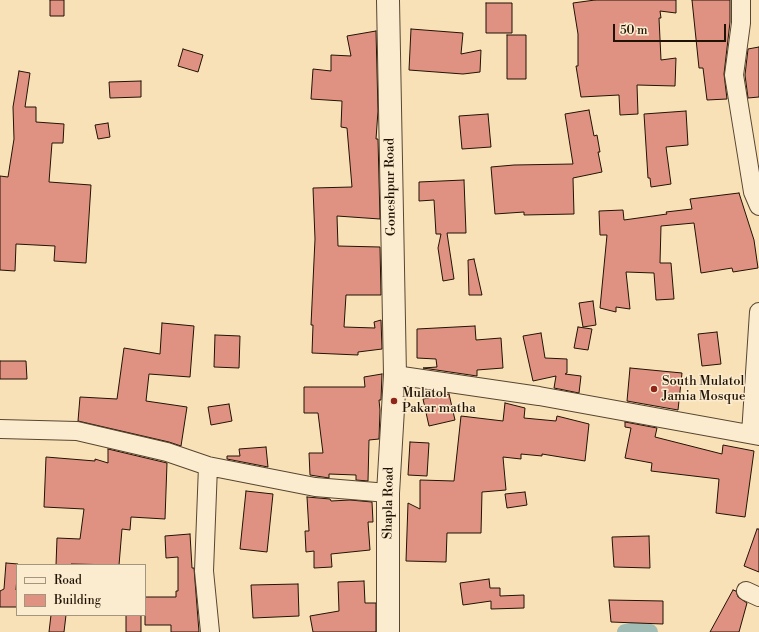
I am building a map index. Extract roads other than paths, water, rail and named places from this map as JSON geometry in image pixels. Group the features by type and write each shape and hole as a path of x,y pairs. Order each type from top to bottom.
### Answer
{"street":[{"name":"Goneshpur Road","path":"388,0 395,375"},
{"path":"741,0 741,23 734,74 753,192 759,206"},
{"path":"395,375 539,396 755,435 759,312"},
{"name":"Shapla Road","path":"388,632 388,492 395,375"},
{"path":"0,429 76,431 167,452 208,466 316,487 388,492"},
{"path":"208,466 204,571 210,632"}],"waterway":[{"path":"625,632 636,630 650,632"}],"place":[{"name":"South Mulatol Jamia Mosque","path":"654,389"},
{"name":"Mulatol Pakar matha","path":"394,401"}]}
